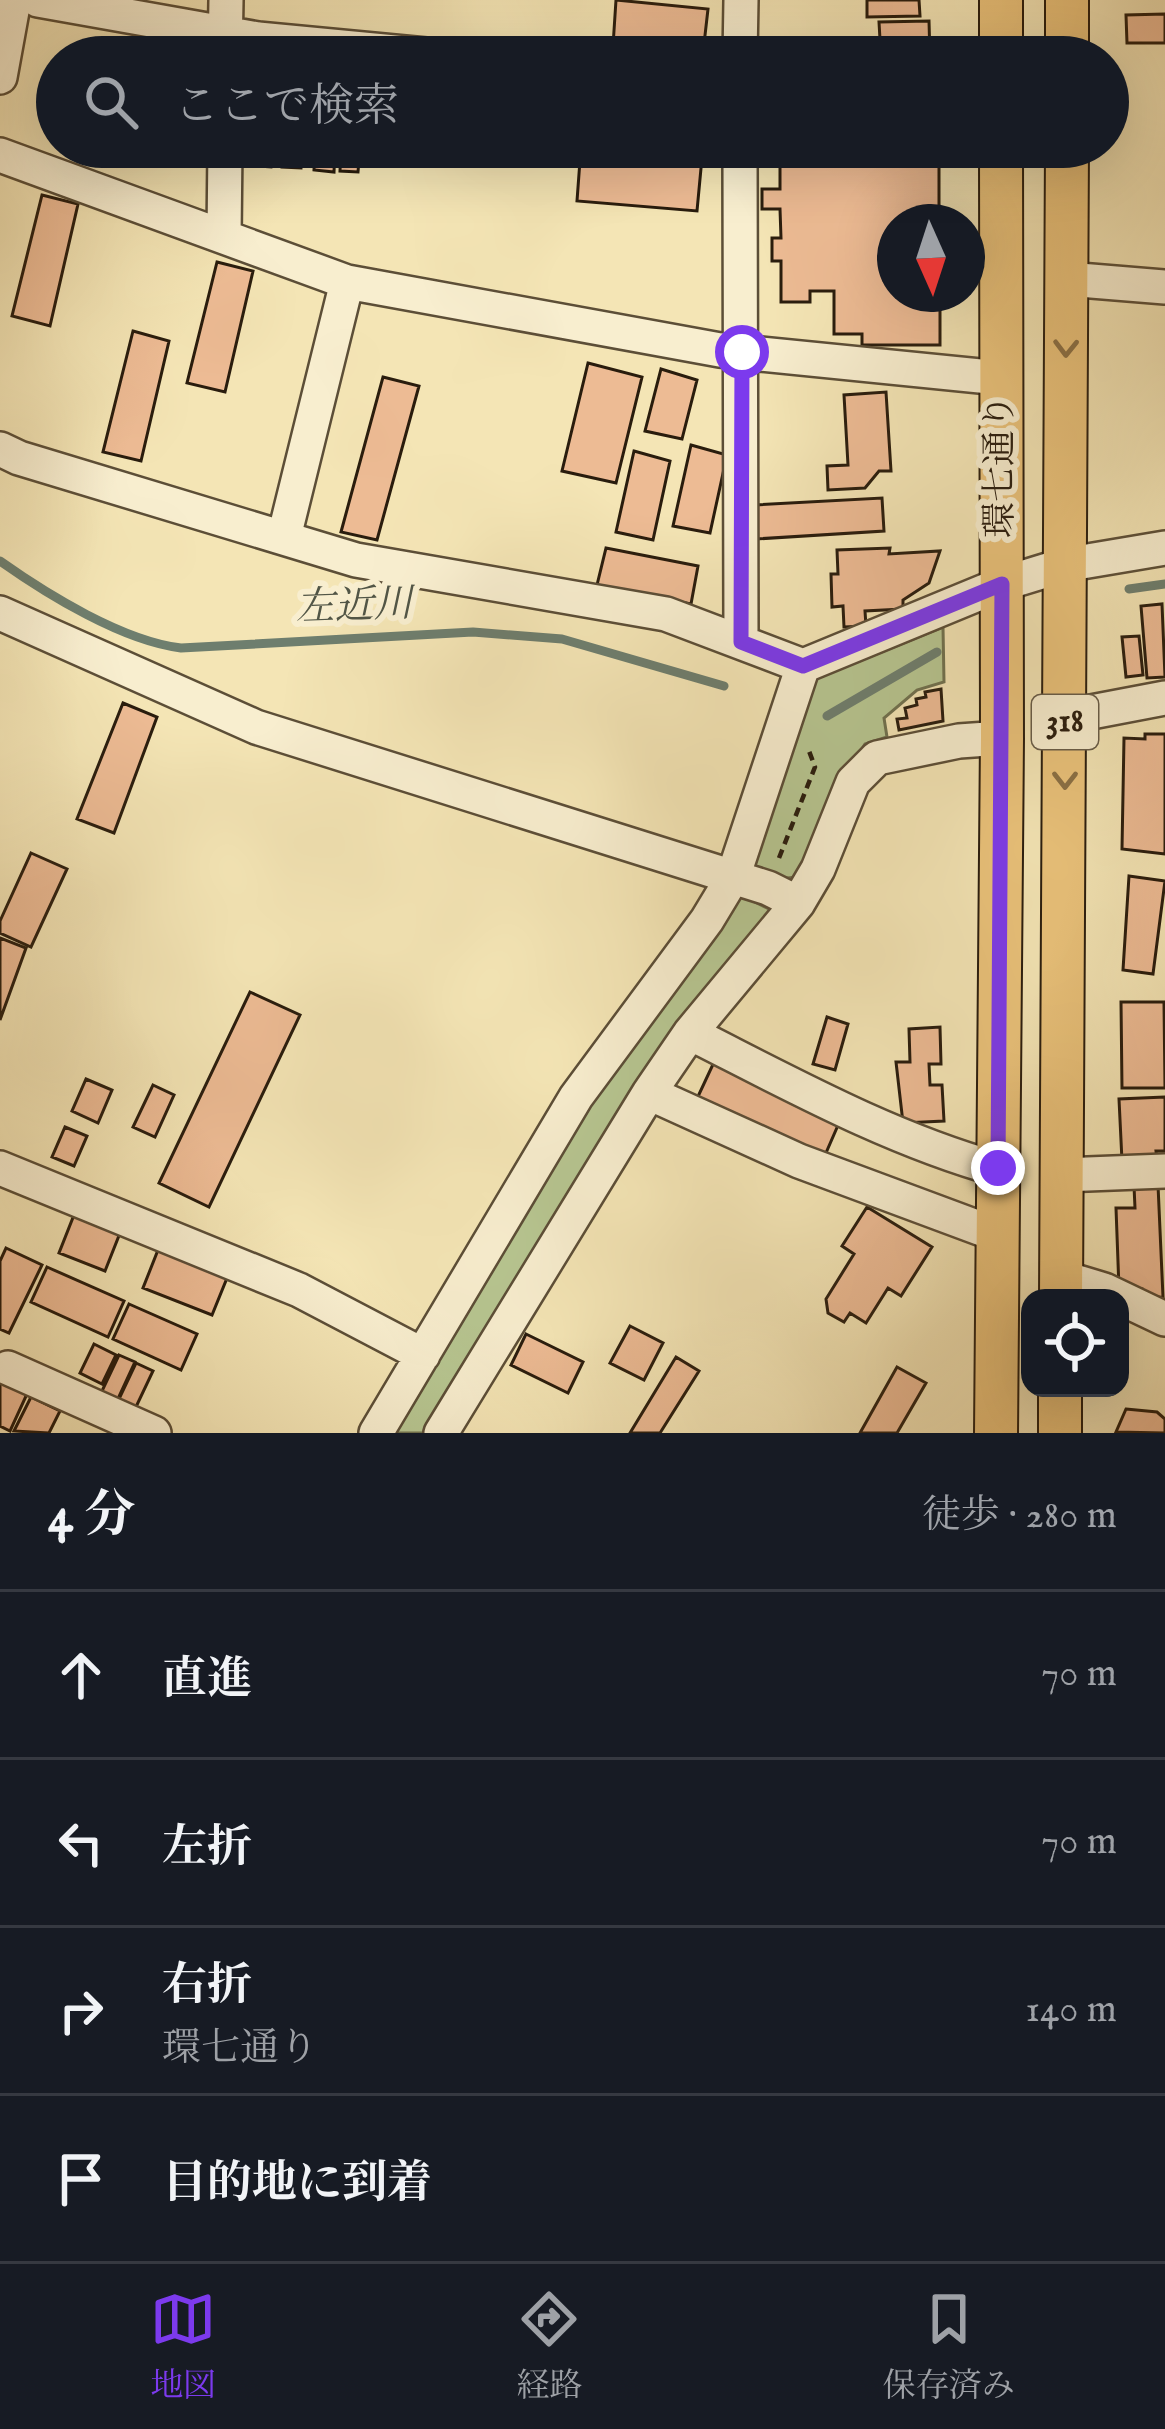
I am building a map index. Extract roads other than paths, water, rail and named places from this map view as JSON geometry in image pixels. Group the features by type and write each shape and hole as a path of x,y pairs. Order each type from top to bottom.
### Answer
{"main road":[{"path":"1001,0 1001,36"},
{"path":"1067,0 1067,36"},
{"name":"環七通り","path":"996,1433 1001,168"},
{"name":"環七通り","path":"1061,1287 1067,168"},
{"path":"1060,1397 1060,1433"}],"street":[{"path":"0,77 14,0"},
{"path":"38,0 274,36"},
{"path":"740,36 741,0"},
{"path":"0,155 347,282 742,352 1000,378"},
{"path":"224,236 225,168"},
{"path":"740,168 741,642"},
{"path":"1067,279 1165,287"},
{"path":"284,537 347,282"},
{"path":"0,448 19,458 356,560 666,614 803,666 1002,584 1064,565 1165,548"},
{"path":"0,613 256,727 733,877 798,903"},
{"path":"376,1433 576,1096 707,920 733,877 803,666"},
{"path":"1065,717 1165,698"},
{"path":"440,1433 649,1093 690,1033 798,903 818,869 853,782 877,758 959,741 1002,738"},
{"path":"690,1033 850,1111 957,1157 998,1168"},
{"path":"649,1093 799,1161 998,1235"},
{"path":"1063,1175 1165,1171"},
{"path":"3,1179 299,1290 423,1355"},
{"path":"1061,1287 1104,1290 1165,1319"},
{"path":"8,1368 154,1433"}],"waterway":[{"name":"左近川","path":"0,561 111,626 181,648 473,632 562,639 724,686"},
{"name":"左近川","path":"1129,589 1165,584"},
{"name":"左近川","path":"827,716 937,652"}]}
